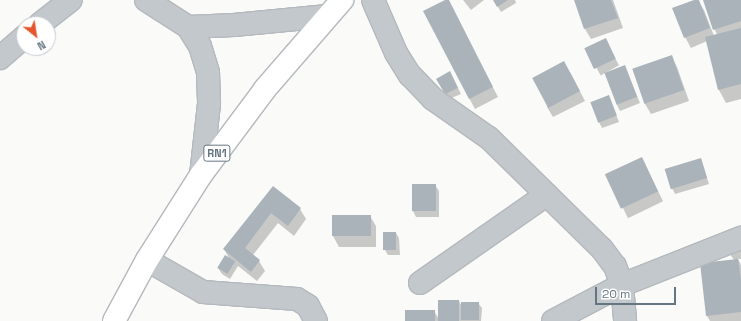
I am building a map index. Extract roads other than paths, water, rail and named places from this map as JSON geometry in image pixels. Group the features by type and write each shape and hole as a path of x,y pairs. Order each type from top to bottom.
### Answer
{"highway":[{"name":"RN1","path":"114,321 147,260 201,175 265,89 342,0"}],"street":[{"path":"50,16 71,0"},
{"path":"373,0 396,53 410,75 433,99 489,138 602,249 615,266 622,285 625,321"},
{"path":"153,2 188,27 200,46 208,73 209,104 201,175"},
{"path":"188,27 328,16"},
{"path":"0,58 16,44"},
{"path":"420,283 546,194"},
{"path":"553,321 622,285 741,238"},
{"path":"147,260 203,292 297,299 308,306 316,321"}]}
